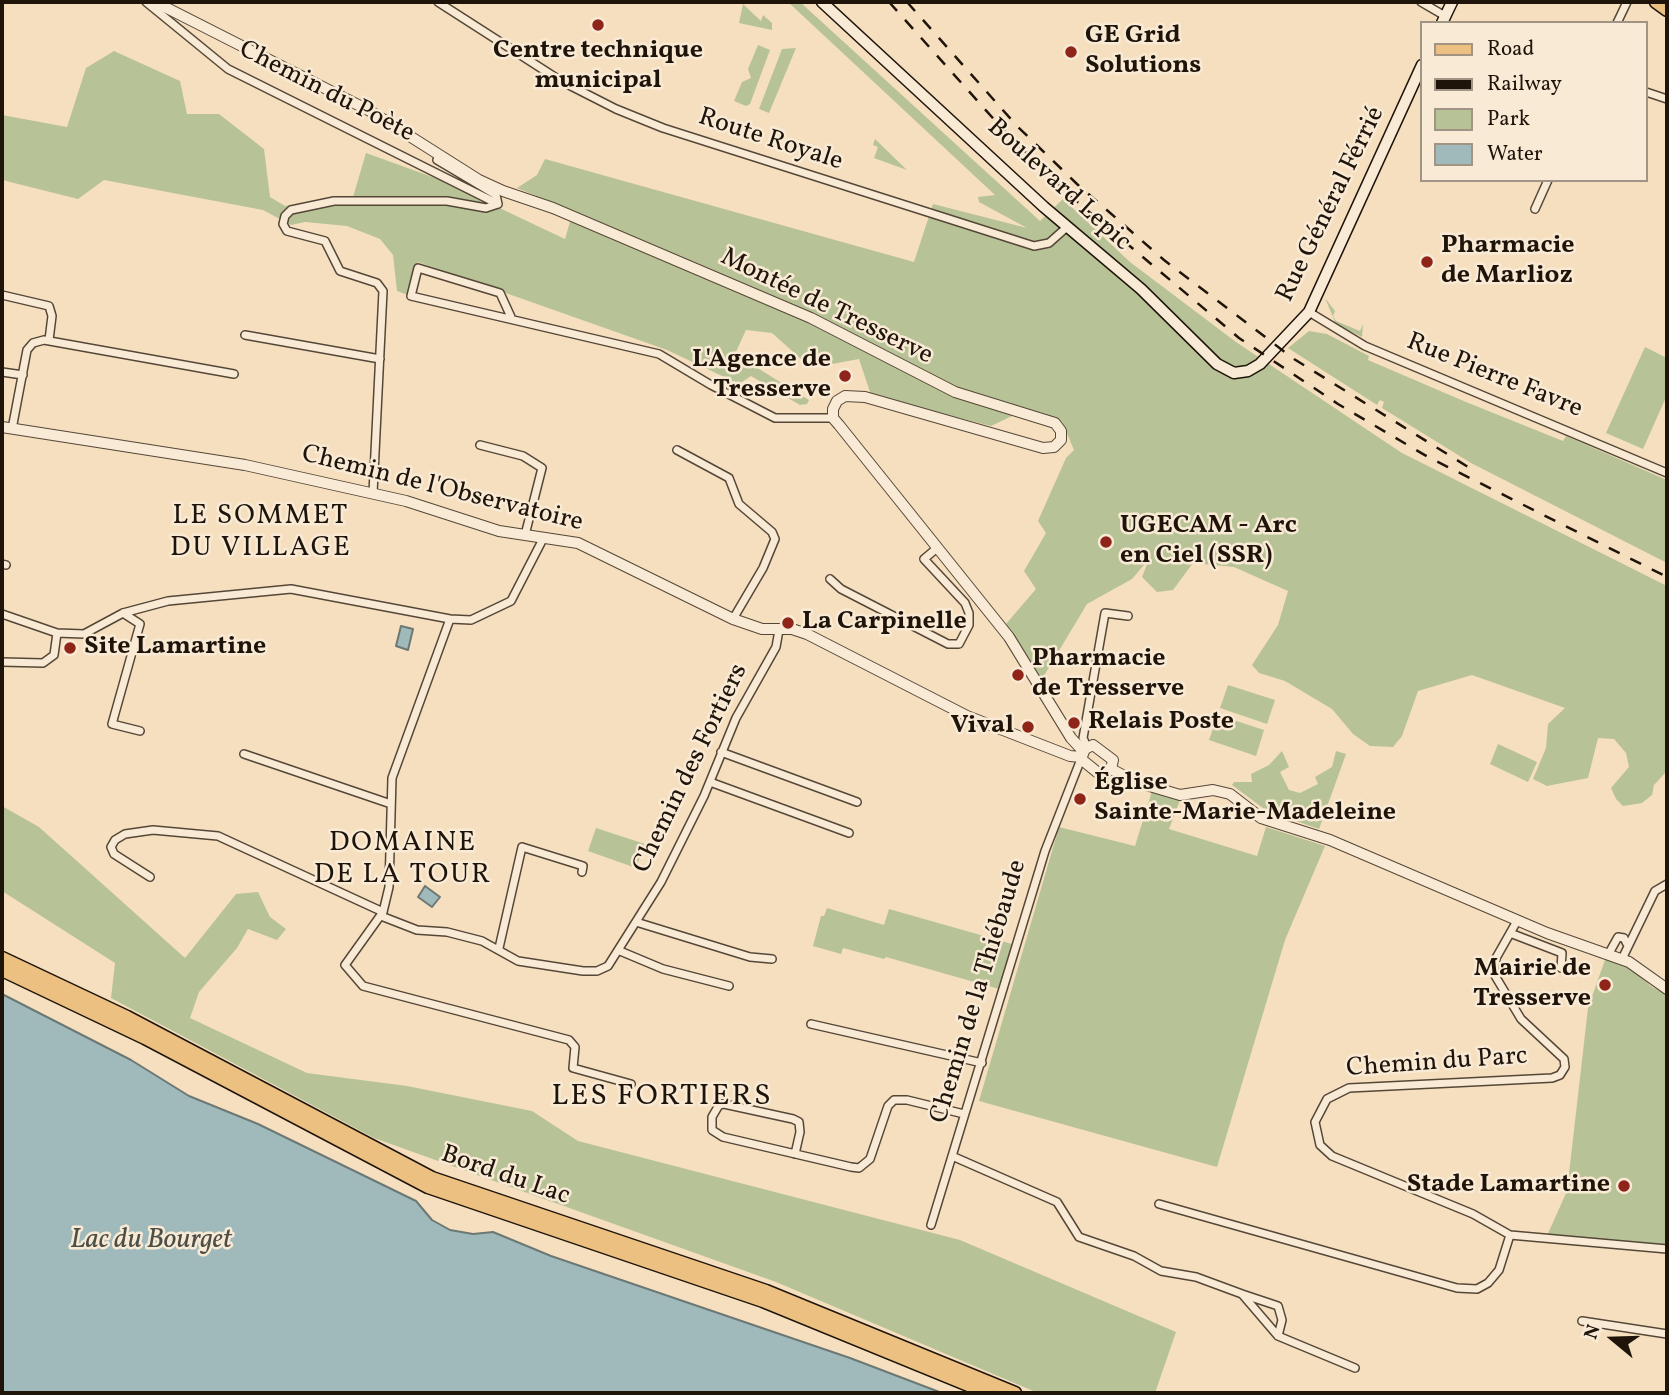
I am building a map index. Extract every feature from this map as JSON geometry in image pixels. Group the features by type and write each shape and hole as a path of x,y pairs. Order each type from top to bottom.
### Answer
{"main road":[{"name":"Boulevard Lepic","path":"822,2 1067,228 1141,289 1224,370 1248,372 1269,355"},
{"path":"1443,21 1452,2"},
{"path":"1656,2 1667,10"},
{"name":"Rue Général Férrié","path":"1269,355 1309,312 1420,69"},
{"name":"Bord du Lac","path":"2,958 127,1017 414,1168 465,1191 603,1234 766,1291 1015,1393"},
{"name":"Bord du Lac","path":"2,970 145,1038 400,1173 462,1201 614,1248 763,1301 988,1393"},
{"path":"400,1173 414,1168"}],"street":[{"name":"Chemin du Poète","path":"146,2 228,69 498,205"},
{"name":"Montée de Tresserve","path":"155,2 370,111 503,191 552,208 811,318 954,393 1049,420 1059,428 1062,435 1059,444 1043,448 851,396 837,401 833,418"},
{"name":"Route Royale","path":"438,2 561,81 616,109 663,128 1034,246 1049,243 1067,228"},
{"path":"1421,2 1443,21"},
{"path":"1618,21 1626,2"},
{"path":"1648,93 1667,99"},
{"path":"373,493 384,295 377,283 340,271 325,241 287,231 283,224 288,212 334,201 447,201 486,208 498,205 496,195 437,160 440,155"},
{"path":"1535,209 1547,182"},
{"path":"511,317 500,293 418,268 411,296 511,317 659,354 711,386 775,418 833,418 1009,637 1084,756 1101,774 1111,769"},
{"path":"2,295 49,306 52,316 49,340"},
{"name":"Rue Pierre Favre","path":"1309,312 1365,346 1667,473"},
{"path":"245,335 380,359"},
{"path":"7,428 30,345 49,340 234,374"},
{"path":"2,372 23,374"},
{"name":"Chemin de l'Observatoire","path":"7,428 245,465 373,493 478,525 592,549 733,619 762,629 792,629 807,634 961,713 1070,756 1084,756"},
{"path":"480,444 523,456 542,468 525,535"},
{"path":"677,450 729,478 739,504 772,531 775,539 763,568 733,619"},
{"path":"2,614 57,633 84,634 123,613 168,601 291,589 450,619 471,620 510,601 544,537"},
{"path":"831,579 841,589 947,644 959,644 969,625 969,613 965,603 925,559 937,548"},
{"path":"123,613 140,624 112,724 140,731"},
{"name":"Chemin de la Thiébaude","path":"931,1225 1045,851 1084,756 1083,738 1105,613 1128,616"},
{"path":"450,619 392,778 389,887 382,914 345,965 363,986 569,1040 575,1046 573,1068 631,1084"},
{"name":"Chemin des Fortiers","path":"149,877 114,854 111,847 115,841 125,834 153,830 218,836 417,930 447,932 499,948 506,957 518,961 597,971 608,966 620,951 661,882 710,782 736,718 776,647 779,630"},
{"path":"2,662 43,663 54,655 57,633"},
{"path":"1084,756 1093,745 1102,749 1113,760 1111,769"},
{"path":"721,752 857,802"},
{"path":"244,754 391,804"},
{"path":"1111,769 1136,782 1180,795 1213,790 1225,792 1261,818 1330,840 1435,882 1517,920 1637,965 1667,989"},
{"path":"710,782 849,833"},
{"path":"499,948 522,847 583,866 582,872"},
{"path":"1622,959 1655,891 1667,884"},
{"name":"Chemin du Parc","path":"1510,1235 1473,1214 1332,1156 1320,1145 1315,1122 1327,1099 1349,1088 1552,1078 1560,1074 1565,1067 1564,1059 1521,1018 1494,974 1494,964 1517,920"},
{"path":"636,922 750,957 772,959"},
{"path":"1510,933 1562,953 1561,968"},
{"path":"1608,954 1618,937 1624,938 1627,944"},
{"path":"620,951 663,969 729,986"},
{"path":"811,1024 982,1063"},
{"path":"795,1154 800,1132 799,1122 793,1119 724,1104 719,1105 712,1117 712,1129 717,1135 795,1154 851,1167 865,1166 888,1106 894,1100 907,1100 964,1114"},
{"path":"952,1156 1057,1202 1079,1237 1134,1256 1161,1271 1196,1277 1278,1306 1282,1320 1278,1336"},
{"path":"1158,1204 1468,1289 1483,1287 1494,1278 1505,1256 1510,1235 1667,1249"},
{"path":"1241,1294 1278,1336 1355,1368"},
{"path":"1582,1321 1667,1334"}],"green space":[{"path":"788,2 800,2 1040,221 1063,199 1130,262 1236,342 1402,453 1667,586 1667,771 1654,785 1652,795 1642,803 1623,806 1616,799 1611,788 1629,767 1626,753 1614,739 1598,738 1588,778 1547,786 1533,779 1546,748 1548,724 1565,708 1472,675 1418,691 1402,736 1393,747 1370,746 1353,734 1332,709 1285,681 1259,673 1252,665 1278,625 1288,591 1234,567 1193,563 1173,590 1157,592 1142,577 1149,559 1132,579 1087,604 1042,679 1006,624 1036,589 1024,571 1046,533 1038,521 1066,458 1074,450 1062,422 1040,412 1014,415 991,426 871,395 859,359 811,368 772,333 746,330 735,354 809,400 807,404 800,405 751,376 739,384 667,350 418,262 408,295 397,291 393,255 380,239 347,226 305,222 291,225 263,210 104,180 78,199 2,180 2,115 67,127 86,68 114,51 180,81 187,114 219,114 264,149 270,197 285,206 353,197 366,153 438,179 565,239 573,211 517,188 537,175 545,159 914,262 933,204 1027,228 979,202 978,197 995,195"},
{"path":"743,4 761,21 763,15 772,23 772,30 739,23"},
{"path":"758,45 770,50 750,104 746,106 734,101 742,82 751,78 748,69"},
{"path":"796,48 769,113 759,109 782,49"},
{"path":"875,139 907,170 874,158 878,147 873,145"},
{"path":"1325,298 1335,311 1333,316 1336,321 1360,331 1363,324 1362,337 1336,324"},
{"path":"1309,331 1327,334 1369,356 1368,360 1466,402 1563,441 1566,436 1667,480 1667,563 1471,463 1382,408 1384,402 1380,400 1377,405 1288,348"},
{"path":"1645,347 1667,358 1667,395 1643,449 1606,433"},
{"path":"1228,685 1275,700 1267,724 1220,708"},
{"path":"1218,715 1264,730 1256,756 1209,740"},
{"path":"1498,744 1537,762 1528,782 1490,764"},
{"path":"1282,751 1289,767 1280,772 1289,790 1300,793 1318,784 1315,777 1332,767 1336,751 1346,754 1319,829 1267,811 1232,785 1234,782 1252,782 1251,774 1269,765"},
{"path":"1152,791 1180,800 1169,829 1257,856 1266,827 1325,846 1285,940 1217,1167 979,1101 1059,827 1135,846"},
{"path":"2,806 39,827 185,958 236,894 258,892 270,917 286,929 277,940 248,929 237,948 199,992 190,1018 307,1073 407,1086 532,1111 578,1141 960,1240 1176,1332 1155,1393 1038,1393 776,1282 374,1138 111,998 115,963 2,891"},
{"path":"596,828 645,844 636,868 588,851"},
{"path":"827,908 884,925 889,909 1012,944 999,989 886,957 884,959 843,948 841,954 813,946 821,916 824,916"},
{"path":"1606,957 1630,968 1652,987 1667,995 1667,1247 1546,1238 1567,1191 1588,1008"}],"water":[{"path":"401,626 413,629 408,650 396,646"},
{"path":"425,886 440,897 432,907 418,897"},
{"name":"Lac du Bourget","path":"2,994 131,1060 189,1096 258,1124 416,1201 432,1220 450,1230 473,1234 493,1232 551,1256 850,1358 942,1393 2,1393"}],"railway":[{"path":"889,2 1008,135 1068,194 1239,338 1338,404 1428,457 1667,577"},
{"path":"907,2 1017,126 1077,184 1164,260 1294,359 1473,470"}],"place":[{"name":"Centre technique municipal","path":"598,25"},
{"name":"GE Grid Solutions","path":"1071,52"},
{"name":"Pharmacie de Marlioz","path":"1427,262"},
{"name":"L'Agence de Tresserve","path":"845,376"},
{"name":"UGECAM - Arc en Ciel (SSR)","path":"1106,542"},
{"name":"La Carpinelle","path":"788,623"},
{"name":"Site Lamartine","path":"70,648"},
{"name":"Pharmacie de Tresserve","path":"1018,675"},
{"name":"Relais Poste","path":"1074,723"},
{"name":"Vival","path":"1028,727"},
{"name":"Église Sainte-Marie-Madeleine","path":"1080,799"},
{"name":"Mairie de Tresserve","path":"1605,985"},
{"name":"Stade Lamartine","path":"1624,1186"}],"district":[{"name":"LE SOMMET DU VILLAGE","path":"261,534"},
{"name":"DOMAINE DE LA TOUR","path":"403,861"},
{"name":"LES FORTIERS","path":"662,1098"}]}
